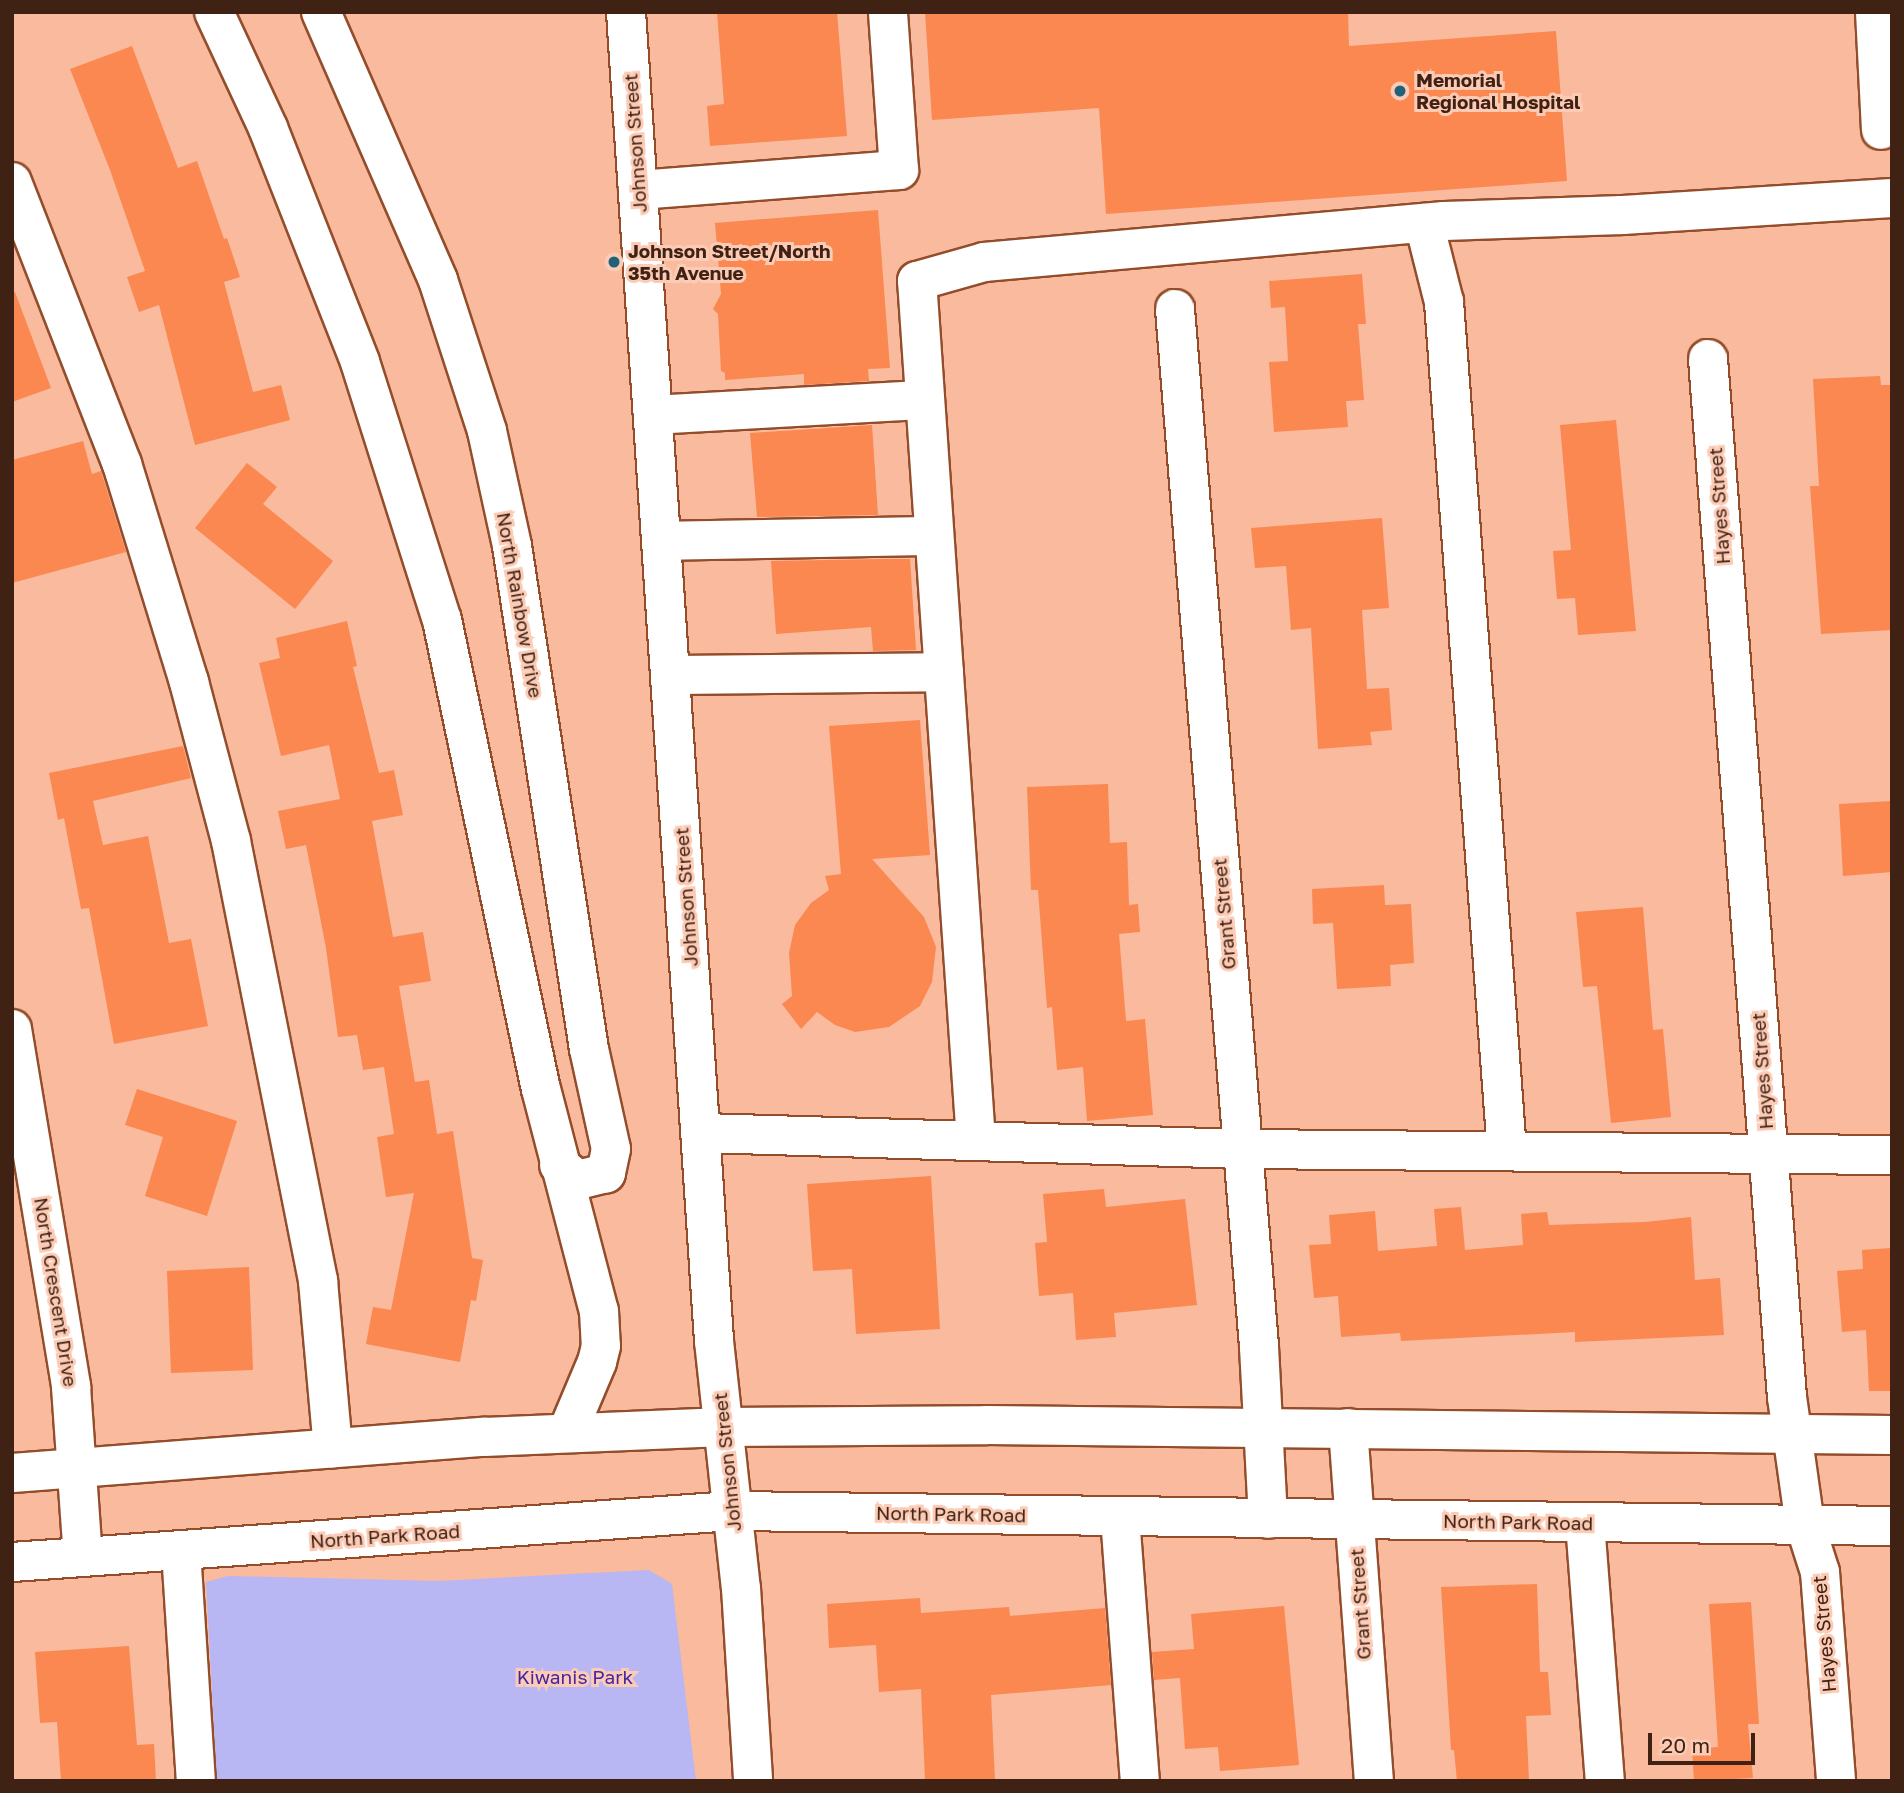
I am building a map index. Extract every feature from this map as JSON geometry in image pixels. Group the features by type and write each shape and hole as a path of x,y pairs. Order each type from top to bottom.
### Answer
{"street":[{"path":"214,12 268,128 360,362 442,620 559,1166 596,1295 601,1330 597,1362 567,1433"},
{"name":"North Rainbow Drive","path":"321,12 438,280 487,431 512,546 589,1049 611,1149 606,1173 578,1180 559,1166"},
{"name":"Johnson Street","path":"626,12 715,1341 741,1588 753,1781"},
{"path":"638,190 898,170 888,12"},
{"path":"1875,12 1885,74 1881,130"},
{"path":"12,182 122,464 189,682 231,841 318,1281 333,1448"},
{"path":"976,1142 917,281 984,262 1424,223 1622,215 1892,198"},
{"path":"1424,223 1444,302 1507,1151"},
{"name":"Grant Street","path":"1175,309 1243,1149 1264,1428 1268,1519"},
{"name":"Hayes Street","path":"1708,359 1787,1397 1805,1525 1820,1572 1836,1781"},
{"path":"653,415 925,400"},
{"path":"662,541 934,537"},
{"path":"671,675 944,672"},
{"name":"North Crescent Drive","path":"12,1029 27,1195 71,1387 83,1557"},
{"path":"702,1133 1243,1149 1892,1155"},
{"path":"12,1473 333,1448 567,1433 724,1427 987,1425 1892,1435"},
{"name":"Grant Street","path":"1348,1428 1374,1781"},
{"name":"North Park Road","path":"12,1562 732,1511 1892,1526"},
{"path":"1120,1517 1140,1781"},
{"path":"1585,1523 1605,1781"},
{"path":"181,1550 196,1781"}],"green space":[{"name":"Kiwanis Park","path":"649,1570 672,1584 696,1781 217,1781 206,1582 228,1576 438,1581"}],"building":[{"path":"717,12 837,12 847,136 710,146 707,106 724,104"},
{"path":"925,12 1348,12 1349,46 1556,31 1567,181 1106,214 1099,108 932,120"},
{"path":"132,46 178,168 197,161 224,239 227,238 240,277 224,282 253,392 281,385 290,420 195,445 159,305 139,312 127,277 145,271 110,170 70,69"},
{"path":"878,210 890,368 868,369 869,381 804,385 804,374 725,380 725,373 721,371 718,314 713,309 721,294 715,223"},
{"path":"1362,274 1366,324 1358,324 1364,400 1346,401 1348,427 1274,432 1269,362 1288,361 1285,307 1271,308 1269,281"},
{"path":"15,292 51,388 12,402 12,293"},
{"path":"1880,376 1881,385 1892,385 1892,630 1821,634 1810,486 1819,486 1813,379"},
{"path":"1616,420 1636,631 1578,635 1575,598 1557,599 1553,551 1571,550 1560,425"},
{"path":"872,425 878,515 757,517 750,433"},
{"path":"83,441 92,474 101,471 126,552 12,583 12,460"},
{"path":"247,463 277,487 263,504 333,561 295,609 195,528"},
{"path":"1382,518 1389,608 1362,610 1367,689 1389,688 1392,730 1370,732 1372,745 1318,749 1311,628 1291,630 1286,566 1255,568 1251,528"},
{"path":"910,559 916,650 873,651 871,627 776,634 771,561"},
{"path":"347,621 357,666 353,667 379,773 394,770 403,815 372,821 393,937 423,932 431,981 399,986 415,1082 429,1080 437,1134 453,1131 472,1258 483,1260 476,1301 471,1300 460,1362 366,1344 373,1307 391,1310 414,1193 386,1197 377,1137 394,1134 384,1067 363,1070 357,1035 338,1037 326,948 306,845 286,849 278,811 340,799 329,745 281,756 259,663 280,658 276,638"},
{"path":"920,720 930,855 872,859 924,917 936,947 932,982 920,1006 889,1027 855,1032 835,1025 817,1012 801,1029 782,1004 792,996 789,953 795,925 811,903 829,890 825,876 841,874 829,726"},
{"path":"183,746 191,778 93,801 103,845 148,836 169,943 191,939 208,1026 114,1044 89,908 81,909 64,818 58,820 49,773"},
{"path":"1108,784 1110,843 1127,842 1129,905 1138,904 1140,932 1119,934 1126,1021 1145,1019 1153,1115 1087,1121 1083,1067 1057,1070 1052,1007 1047,1008 1038,890 1031,890 1027,787"},
{"path":"1892,801 1892,872 1843,876 1839,804"},
{"path":"1384,885 1385,905 1411,904 1414,963 1390,965 1391,986 1337,989 1333,923 1313,924 1312,889"},
{"path":"1643,907 1653,1030 1663,1029 1671,1117 1611,1123 1597,986 1583,987 1576,912"},
{"path":"137,1089 237,1121 207,1216 145,1196 163,1137 125,1125"},
{"path":"931,1176 940,1329 856,1334 852,1269 813,1271 807,1184"},
{"path":"1104,1189 1106,1207 1185,1199 1197,1305 1114,1313 1116,1337 1076,1340 1073,1293 1039,1296 1035,1243 1047,1242 1043,1194"},
{"path":"1461,1207 1465,1250 1523,1245 1521,1214 1547,1212 1549,1225 1645,1222 1691,1217 1695,1280 1720,1278 1724,1335 1575,1342 1575,1332 1401,1341 1400,1333 1341,1337 1338,1296 1314,1298 1309,1245 1331,1244 1329,1215 1375,1211 1378,1251 1437,1246 1434,1209"},
{"path":"1892,1248 1892,1391 1869,1391 1866,1330 1842,1332 1837,1271 1863,1269 1862,1250"},
{"path":"249,1267 253,1370 171,1373 167,1271"},
{"path":"1537,1584 1540,1672 1548,1672 1551,1715 1526,1716 1529,1781 1457,1781 1454,1750 1451,1750 1441,1587"},
{"path":"920,1598 921,1613 1009,1607 1010,1616 1105,1608 1111,1685 991,1695 995,1781 925,1781 921,1689 879,1692 876,1645 829,1648 827,1604"},
{"path":"1751,1602 1759,1724 1748,1724 1753,1778 1694,1781 1692,1749 1718,1747 1709,1604"},
{"path":"1284,1606 1299,1765 1220,1771 1218,1747 1185,1749 1180,1678 1154,1680 1152,1652 1194,1649 1191,1614"},
{"path":"129,1646 137,1745 154,1744 156,1781 61,1781 57,1722 40,1723 35,1652"}],"place":[{"name":"Memorial Regional Hospital","path":"1400,91"},
{"name":"Johnson Street/North 35th Avenue","path":"614,262"}]}
